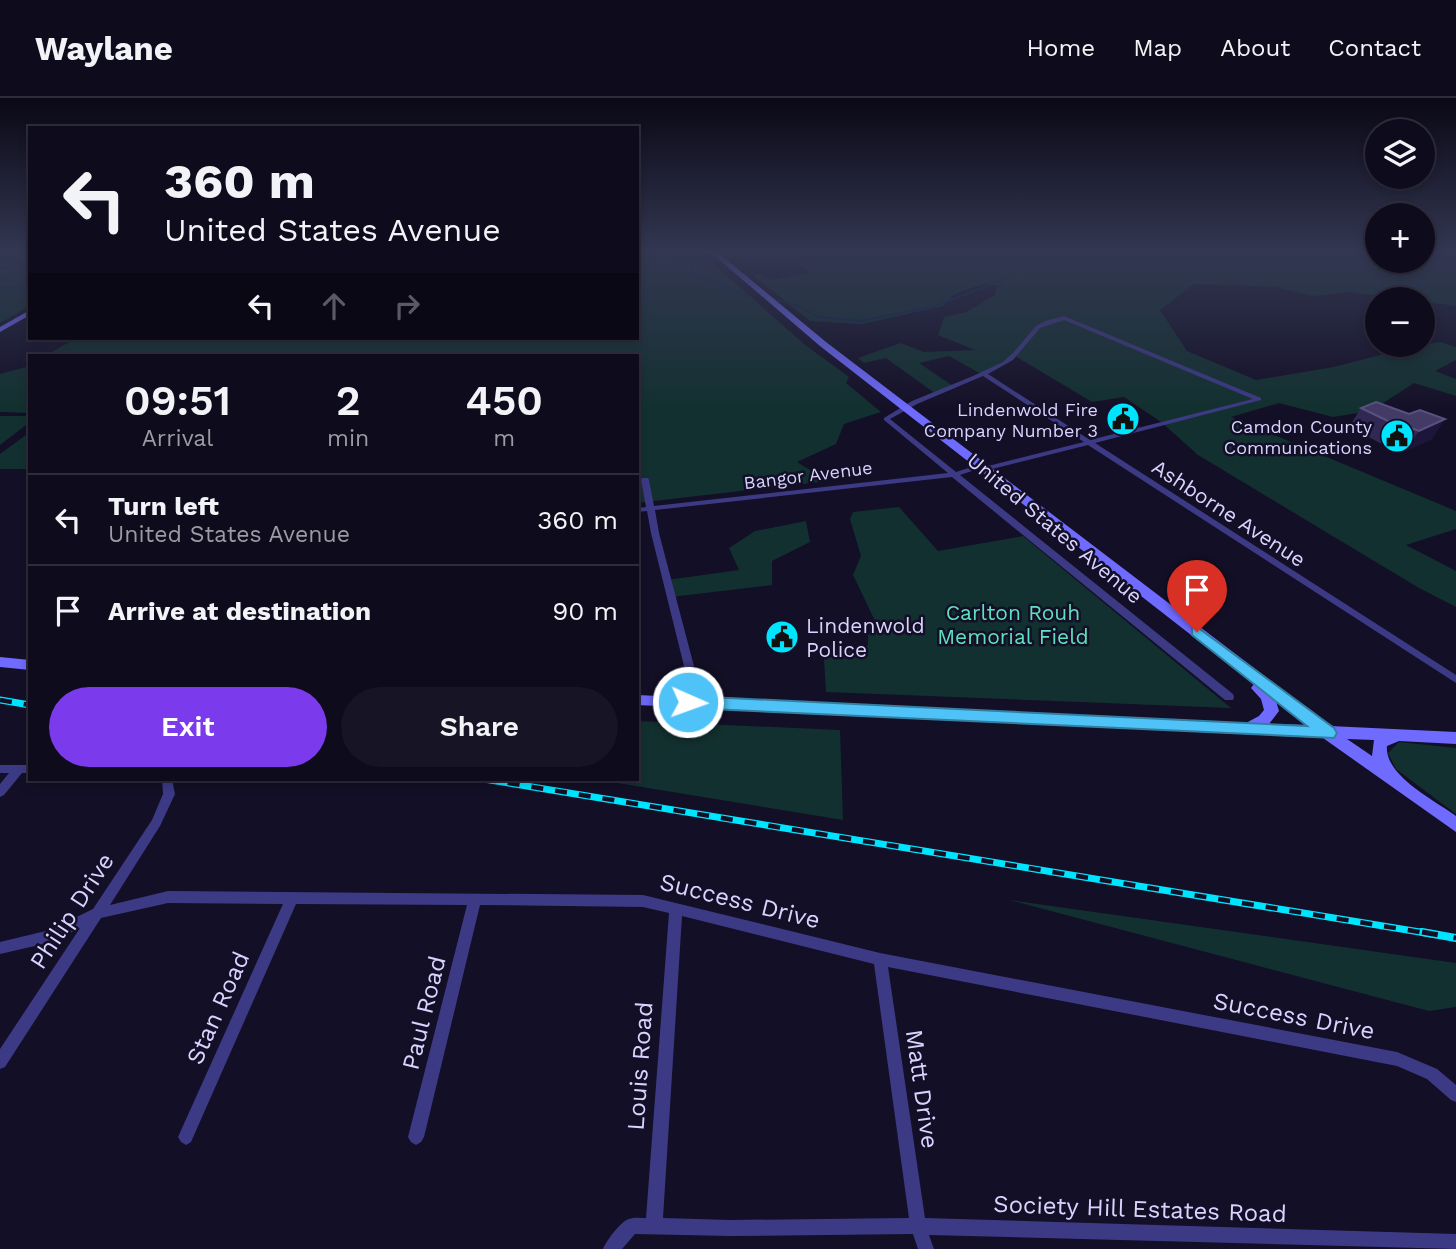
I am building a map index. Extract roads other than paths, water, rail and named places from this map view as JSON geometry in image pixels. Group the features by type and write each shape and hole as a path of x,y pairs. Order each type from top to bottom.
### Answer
{"street":[{"name":"United States Avenue","path":"775,305 823,345 1328,733 1456,825"},
{"path":"0,330 28,313"},
{"name":"Bangor Avenue","path":"639,509 956,474 1259,399 1064,318 1037,327 1013,358 985,374"},
{"path":"903,406 985,374"},
{"name":"Ashborne Avenue","path":"985,374 1456,680"},
{"name":"United States Avenue","path":"903,406 886,419 1229,697"},
{"path":"645,480 691,674 688,702"},
{"path":"1218,648 1228,664 1262,691 1271,703 1269,715 1249,728"},
{"path":"0,662 28,665"},
{"path":"639,700 1456,738"},
{"path":"1396,736 1380,742 1379,756 1383,766 1403,787"},
{"path":"0,769 24,769"},
{"path":"0,792 24,769"},
{"name":"Philip Drive","path":"0,1062 156,823 169,794 167,781"},
{"name":"Success Drive","path":"0,948 52,936 98,913 168,897 643,901 880,959 1397,1059 1432,1074 1456,1096"},
{"name":"Stan Road","path":"186,1137 292,898"},
{"name":"Paul Road","path":"416,1136 475,900"},
{"name":"Louis Road","path":"654,1225 676,910"},
{"name":"Matt Drive","path":"880,959 918,1226"},
{"name":"Society Hill Estates Road","path":"611,1249 631,1226 654,1225 730,1228 918,1226 1362,1245 1456,1242"},
{"path":"918,1226 926,1249"}],"waterway":[{"path":"794,305 818,317 860,321 938,305"}],"railway":[{"path":"0,700 28,705"},
{"path":"496,781 1432,934"},
{"path":"1422,932 1456,938"}],"place":[{"name":"Lindenwold Fire Company Number 3","path":"1123,419"},
{"name":"Camdon County Communications","path":"1397,436"},
{"name":"Lindenwold Police","path":"782,637"}],"park label":[{"name":"Carlton Rouh Memorial Field","path":"1013,624"}]}
